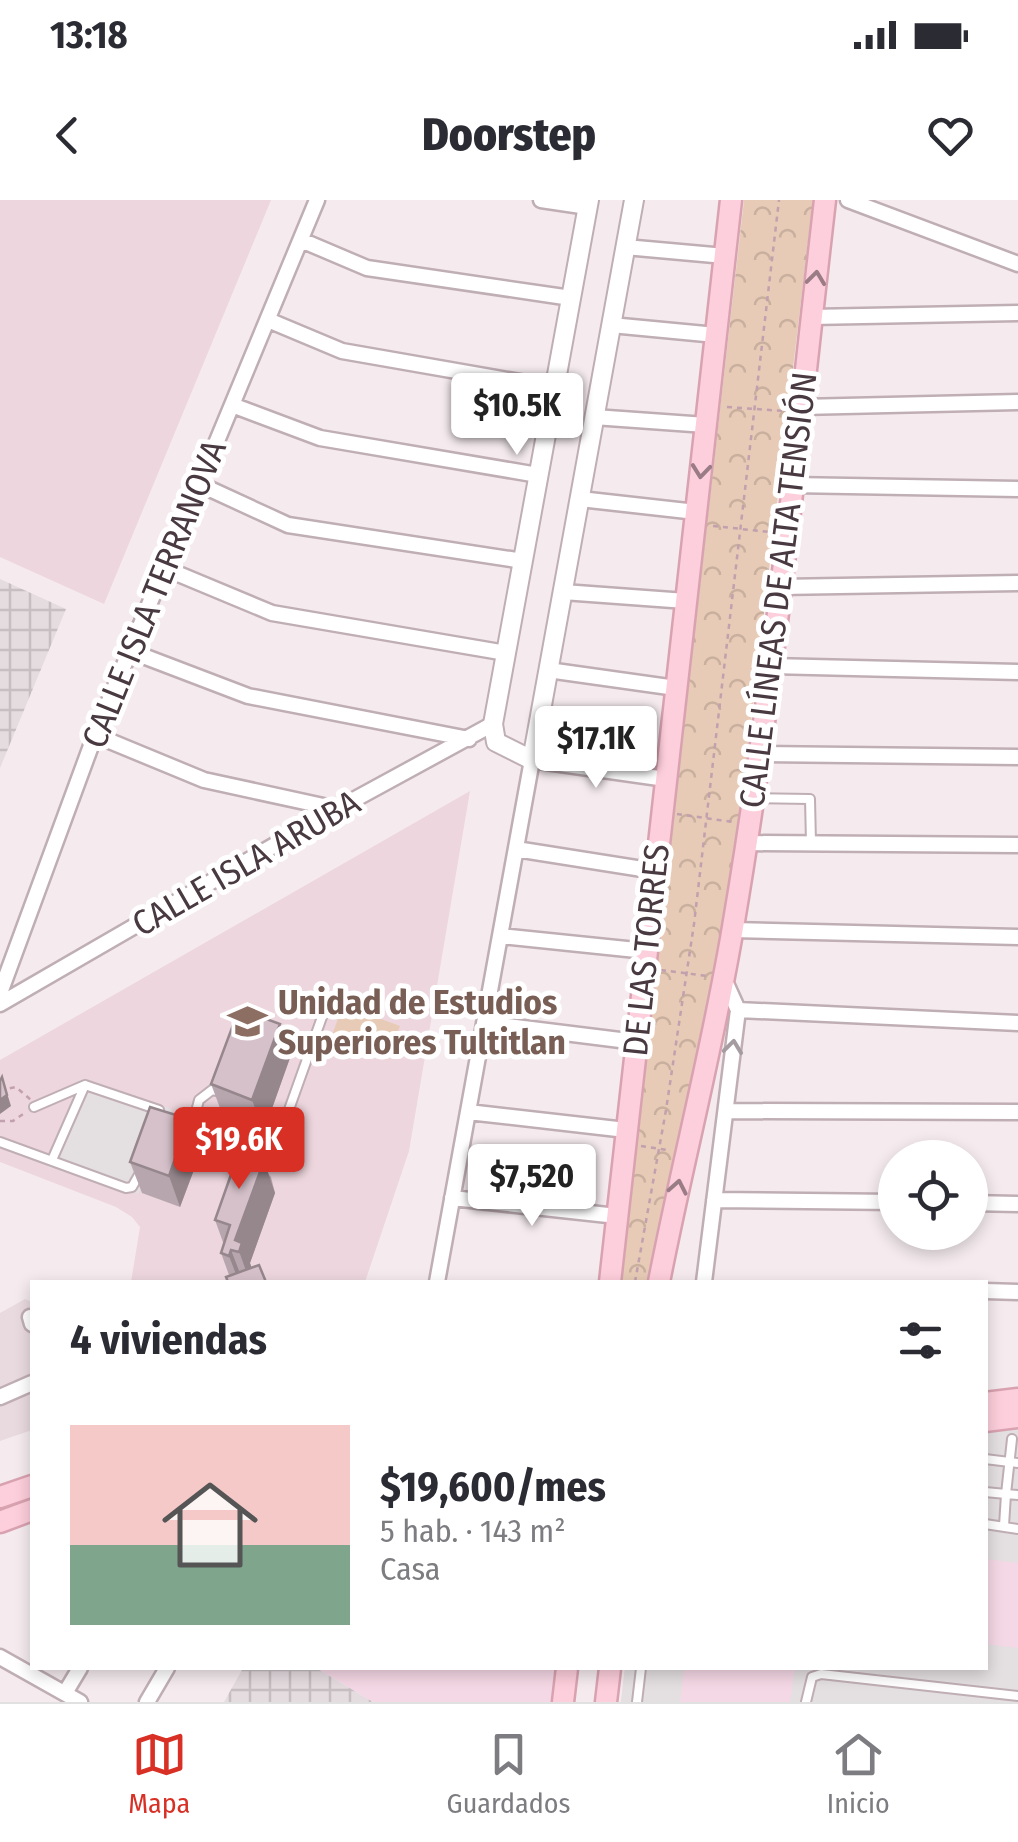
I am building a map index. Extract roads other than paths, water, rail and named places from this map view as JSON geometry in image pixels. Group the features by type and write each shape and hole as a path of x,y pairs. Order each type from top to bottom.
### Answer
{"main road":[{"name":"DE LAS TORRES","path":"610,1280 731,200"},
{"name":"CALLE LÍNEAS DE ALTA TENSIÓN","path":"659,1280 724,978 754,798 825,200"},
{"path":"988,1403 1018,1399"},
{"path":"988,1421 1018,1417"},
{"path":"0,1497 30,1487"},
{"path":"0,1522 30,1511"},
{"path":"563,1702 567,1670"},
{"path":"606,1702 610,1670"}],"street":[{"name":"CALLE ISLA TERRANOVA","path":"0,992 95,735 317,200"},
{"path":"540,200 588,203 493,724 496,742 532,760 666,778"},
{"path":"437,1280 634,200"},
{"path":"848,200 1018,264"},
{"path":"300,240 366,268 571,298"},
{"path":"626,247 724,256"},
{"path":"811,317 1018,313"},
{"path":"268,320 342,351 554,388"},
{"path":"611,325 716,335"},
{"path":"800,410 1018,402"},
{"path":"232,404 320,438 538,475"},
{"path":"594,417 707,415"},
{"path":"199,484 288,525 522,561"},
{"path":"792,485 1018,489"},
{"path":"580,498 696,518"},
{"path":"164,568 272,613 506,653"},
{"path":"780,587 1018,582"},
{"path":"562,592 686,601"},
{"path":"130,651 248,696 469,739"},
{"path":"771,666 1018,672"},
{"path":"548,670 676,688"},
{"name":"CALLE ISLA ARUBA","path":"0,1004 493,724"},
{"path":"95,735 204,780 338,809"},
{"path":"759,754 1018,757"},
{"path":"748,834 811,844 1018,845"},
{"path":"516,849 656,871"},
{"path":"733,930 1018,937"},
{"path":"500,936 645,960"},
{"path":"704,1280 738,1010 724,978"},
{"path":"738,1010 1018,1023"},
{"path":"484,1023 636,1042"},
{"path":"726,1111 1018,1112"},
{"path":"468,1112 625,1137"},
{"path":"452,1198 617,1216"},
{"path":"714,1200 878,1202"},
{"path":"988,1204 1018,1204"},
{"path":"988,1291 1018,1292"},
{"path":"0,1397 30,1384"},
{"path":"0,1657 80,1702"},
{"path":"65,1693 79,1670"},
{"path":"147,1702 166,1670"}],"lane":[{"path":"754,798 810,799 811,844"},
{"path":"178,1117 265,1150 276,1146 310,1050 323,1028 327,1004"},
{"path":"274,1036 310,1050"},
{"path":"193,1122 199,1100 212,1090 220,1092 224,1076"},
{"path":"52,1160 86,1085"},
{"path":"34,1106 86,1085 162,1111 159,1121"},
{"path":"278,1103 290,1107"},
{"path":"0,1142 126,1188 135,1184 142,1168"},
{"path":"1004,1526 1014,1462 1012,1438"},
{"path":"988,1459 1014,1462"},
{"path":"988,1492 1018,1495"},
{"path":"988,1524 1018,1529"},
{"path":"638,1702 641,1670"},
{"path":"806,1702 812,1677 821,1674 1018,1696"}],"place":[{"name":"Unidad de Estudios Superiores Tultitlan","path":"248,1022"}]}
